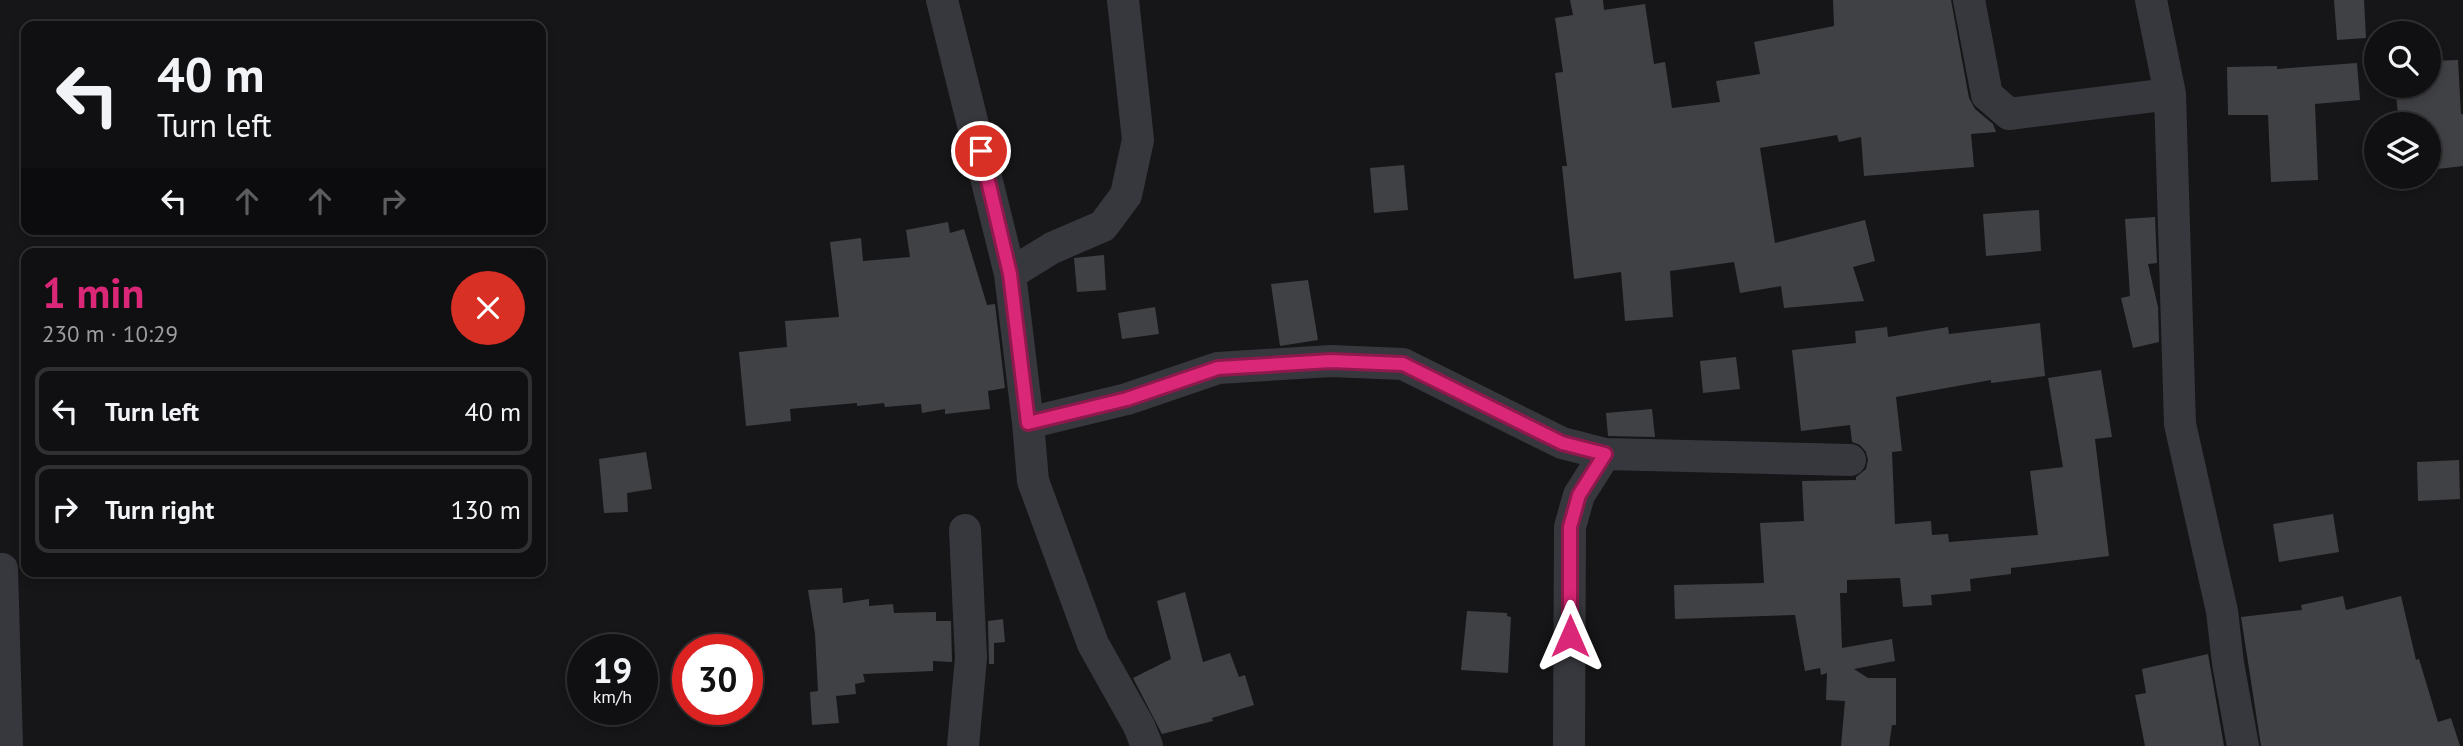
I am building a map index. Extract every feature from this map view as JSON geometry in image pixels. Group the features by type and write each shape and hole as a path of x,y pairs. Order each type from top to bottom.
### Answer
{"street":[{"path":"942,0 1010,274 1033,481 1093,644 1139,726 1147,746"},
{"path":"1010,274 1052,248 1103,226 1126,195 1138,140 1123,0"},
{"path":"1969,0 1987,95 2009,114 2170,94"},
{"path":"2151,0 2170,94 2180,424 2222,611 2243,746"},
{"path":"1028,423 1127,399 1218,368 1331,361 1403,364 1562,443 1605,454 1850,460"},
{"path":"1569,746 1570,527 1579,495 1605,454"},
{"path":"963,746 971,658 965,530"},
{"path":"2,569 7,746"}],"building":[{"path":"1570,0 1603,0 1604,10 1645,4 1654,64 1665,62 1672,108 1720,102 1716,81 1760,74 1754,42 1834,26 1833,0 1951,0 1969,98 1975,109 1993,124 1996,132 1971,134 1974,167 1864,176 1861,137 1839,142 1837,135 1760,148 1775,243 1865,220 1875,261 1853,267 1864,301 1784,308 1781,286 1740,293 1734,262 1670,271 1673,317 1625,321 1621,272 1574,279 1562,166 1567,166 1555,73 1563,72 1555,18 1573,15"},
{"path":"2334,0 2364,0 2364,38 2337,40"},
{"path":"2458,60 2463,114 2463,166 2441,169 2441,112 2398,112 2396,98 2441,98 2441,61"},
{"path":"2357,63 2360,100 2315,104 2318,180 2271,182 2268,115 2228,115 2227,67 2277,66 2277,69"},
{"path":"1404,165 1408,210 1374,213 1370,168"},
{"path":"2039,210 2041,251 1986,256 1983,214"},
{"path":"2155,217 2157,263 2148,264 2158,307 2159,342 2133,348 2121,298 2130,296 2125,219"},
{"path":"948,222 950,233 964,229 987,305 995,304 1005,388 988,391 990,409 945,414 945,409 922,413 921,404 885,407 884,403 857,406 857,403 790,409 791,421 746,426 739,352 787,347 785,321 839,317 830,242 861,238 863,261 910,257 906,230"},
{"path":"1104,255 1106,290 1077,292 1074,258"},
{"path":"1308,280 1318,340 1280,346 1271,284"},
{"path":"1155,307 1159,334 1122,339 1118,313"},
{"path":"2040,323 2045,376 1991,383 1991,380 1896,397 1902,451 1892,452 1895,524 1931,521 1932,535 1948,534 1949,542 2038,535 2030,471 2063,467 2048,378 2101,370 2112,437 2095,439 2109,556 2011,568 2011,574 1970,579 1971,591 1931,595 1932,605 1903,607 1900,578 1847,580 1847,593 1840,593 1842,648 1892,639 1895,661 1854,669 1868,678 1896,678 1896,725 1892,725 1889,746 1841,746 1845,701 1826,700 1827,673 1821,675 1820,668 1805,671 1795,615 1675,619 1674,585 1764,583 1760,523 1804,521 1802,481 1856,480 1866,469 1866,452 1860,445 1852,442 1850,425 1801,431 1792,350 1856,343 1855,331 1887,327 1888,337 1948,327 1949,334"},
{"path":"1736,357 1740,389 1703,393 1700,361"},
{"path":"1652,409 1655,437 1608,436 1606,413"},
{"path":"646,452 652,489 627,493 628,512 604,513 599,459"},
{"path":"2459,460 2460,499 2418,501 2417,462"},
{"path":"2333,514 2339,552 2279,562 2273,524"},
{"path":"842,588 843,603 869,599 869,606 893,604 894,613 936,612 936,621 951,621 952,662 933,661 933,671 863,674 865,682 855,684 856,694 836,696 839,723 812,725 810,692 818,691 815,634 808,590"},
{"path":"1185,592 1203,662 1230,653 1239,677 1245,675 1254,705 1212,718 1213,721 1162,734 1133,678 1171,659 1157,601"},
{"path":"2343,596 2346,610 2401,596 2416,660 2419,659 2438,722 2451,718 2460,746 2261,746 2241,617 2302,610 2301,605"},
{"path":"1467,611 1507,613 1507,616 1511,617 1508,673 1461,670"},
{"path":"1003,619 1005,642 994,643 994,664 989,664 988,621"},
{"path":"2208,654 2224,746 2145,746 2135,695 2146,693 2142,669"}],"route":[{"path":"981,151 1010,274 1028,423 1127,399 1218,368 1331,361 1403,364 1562,443 1605,454 1579,495 1570,527 1570,636"}]}
